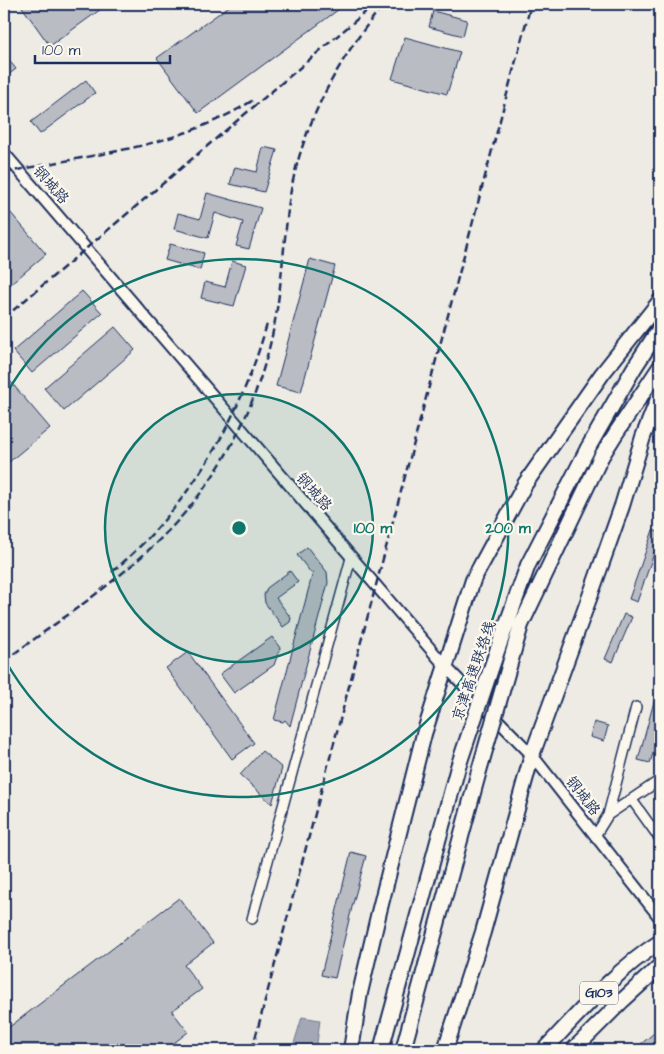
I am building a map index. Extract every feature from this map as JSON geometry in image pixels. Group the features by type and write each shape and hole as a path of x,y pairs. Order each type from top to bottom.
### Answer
{"highway":[{"path":"351,1050 360,992 424,734 473,580 525,484 602,374 660,301"},
{"name":"京津高速联络线","path":"381,1050 458,767 528,565 588,448 634,368 660,328"},
{"name":"京津高速联络线","path":"403,1050 478,771 521,625 601,457 660,367"},
{"path":"445,1050 483,932 532,755 597,576 643,437 660,394"},
{"name":"G103","path":"544,1050 593,998 646,951 660,942"},
{"name":"G103","path":"573,1050 660,966"}],"street":[{"name":"钢城路","path":"4,153 446,667 532,755 660,918"},
{"path":"252,919 351,558"},
{"path":"595,836 608,816 636,707"},
{"path":"608,816 660,780"},
{"path":"632,800 660,839"}],"shaded area":[{"path":"302,1017 320,1020 316,1050 292,1050"}],"building":[{"path":"20,4 108,4 50,46"},
{"path":"232,4 346,4 198,113 157,58"},
{"path":"433,11 467,20 463,36 429,27"},
{"path":"405,37 460,52 447,94 392,79"},
{"path":"4,54 16,69 4,78"},
{"path":"86,80 95,93 40,134 31,122"},
{"path":"263,147 277,150 264,192 230,184 235,167 257,172"},
{"path":"207,193 261,208 249,249 236,246 243,222 215,213 208,238 174,229 178,213 200,219"},
{"path":"4,205 46,254 4,290"},
{"path":"170,244 204,253 200,270 165,260"},
{"path":"310,259 335,266 301,392 276,386"},
{"path":"232,261 246,265 234,306 201,298 205,282 225,287"},
{"path":"82,291 102,313 32,373 13,351"},
{"path":"115,327 135,350 64,411 44,388"},
{"path":"4,374 50,428 4,466"},
{"path":"653,530 660,533 660,536 637,602 629,599"},
{"path":"307,547 327,572 328,583 290,726 285,720 283,722 274,720 313,572 311,573 297,555"},
{"path":"290,571 298,582 276,598 291,618 290,622 283,627 265,603 264,595 267,588"},
{"path":"624,614 632,617 613,662 605,659"},
{"path":"272,637 280,648 274,665 234,693 220,674"},
{"path":"188,652 254,743 232,759 166,668"},
{"path":"658,687 660,687 660,752 654,750 650,763 638,760"},
{"path":"594,722 608,726 604,741 590,737"},
{"path":"262,751 282,768 272,804 240,775"},
{"path":"351,852 366,856 335,978 321,975"},
{"path":"179,898 213,943 184,965 202,989 172,1011 188,1032 165,1050 4,1050 4,1031"},
{"path":"660,1028 660,1050 634,1050"}],"railway":[{"path":"4,318 375,4"},
{"path":"4,661 109,584 148,551 183,515 199,495 226,454 249,410 258,386 275,323 289,202 302,148 323,97 336,72 351,48 384,4"},
{"path":"252,1050 531,4"},
{"path":"4,173 133,148 164,140 225,116 255,99"},
{"path":"112,572 140,547 165,519 188,490 208,460 242,394 256,360 267,324"}]}
